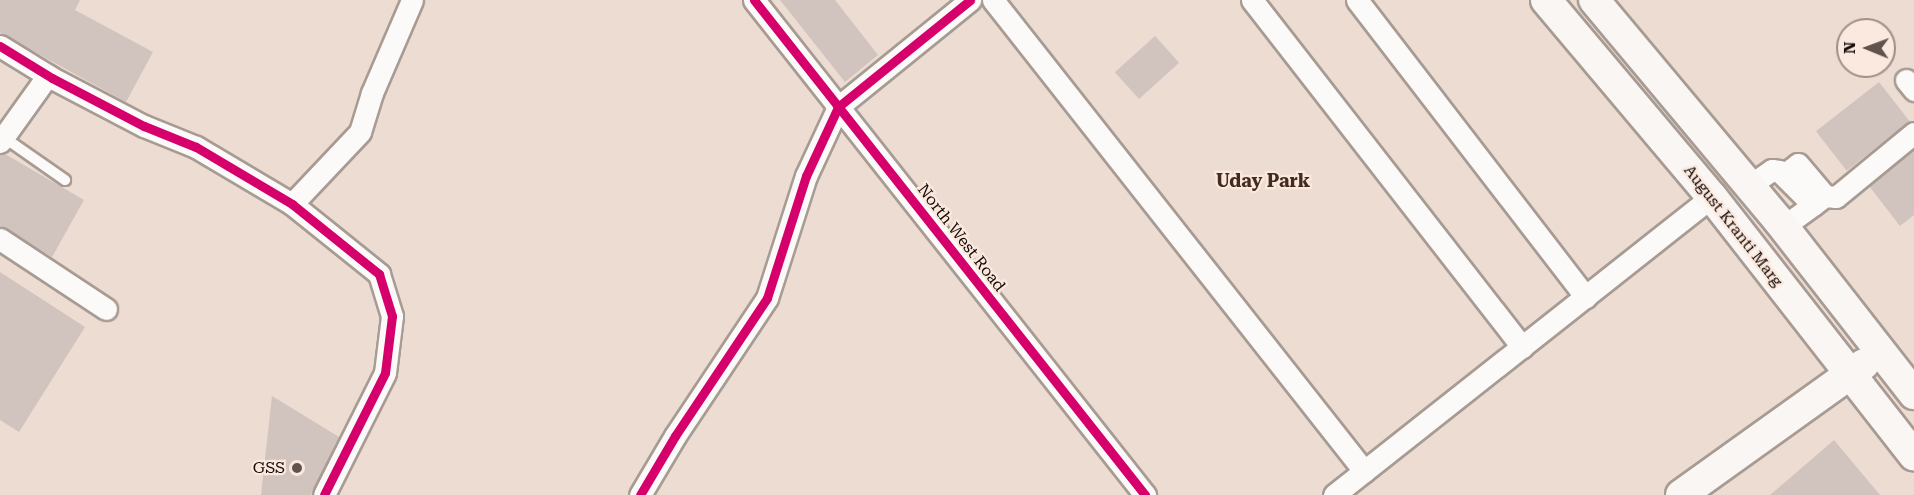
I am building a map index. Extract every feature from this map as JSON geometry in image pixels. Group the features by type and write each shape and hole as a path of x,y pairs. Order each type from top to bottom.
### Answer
{"main road":[{"name":"August Kranti Marg","path":"1546,0 1712,197 1914,456"},
{"path":"1594,0 1784,227 1914,394"},
{"path":"1681,495 1850,376 1879,351"}],"street":[{"path":"292,204 360,132 372,93 412,0"},
{"name":"North West Road","path":"754,0 1145,495"},
{"path":"640,495 675,436 768,298 806,176 838,107 970,0"},
{"path":"993,0 1364,471"},
{"path":"1252,0 1522,347"},
{"path":"1357,0 1586,297"},
{"path":"0,46 48,75 144,126 196,147 292,204 379,274 392,316 386,373 378,394 324,495"},
{"path":"1,138 48,75"},
{"path":"1784,227 1819,200 1836,197 1914,133"},
{"path":"1749,186 1772,170 1785,174 1798,164 1819,200"},
{"path":"1334,495 1712,197"},
{"path":"0,239 106,309"}],"lane":[{"path":"1,138 65,180"}],"building":[{"path":"0,0 80,0 75,10 153,52 126,102 0,33"},
{"path":"780,0 835,0 878,55 845,82"},
{"path":"1155,36 1179,63 1139,99 1115,72"},
{"path":"1879,82 1910,121 1847,171 1816,131"},
{"path":"1914,149 1914,215 1900,226 1869,186"},
{"path":"5,154 84,200 52,257 0,226 0,155"},
{"path":"0,272 85,327 19,432 0,420"},
{"name":"GSS","path":"272,396 339,437 311,495 261,495"},
{"path":"1834,440 1880,495 1770,495"}],"cycle path":[{"path":"754,0 1145,495"},
{"path":"640,495 675,436 767,298 806,176 838,107 970,0"},
{"path":"0,46 52,78 144,126 196,147 292,204 379,274 392,316 385,373 324,495"}],"place":[{"name":"GSS","path":"297,468"}],"district":[{"name":"Uday Park","path":"1263,181"}]}
